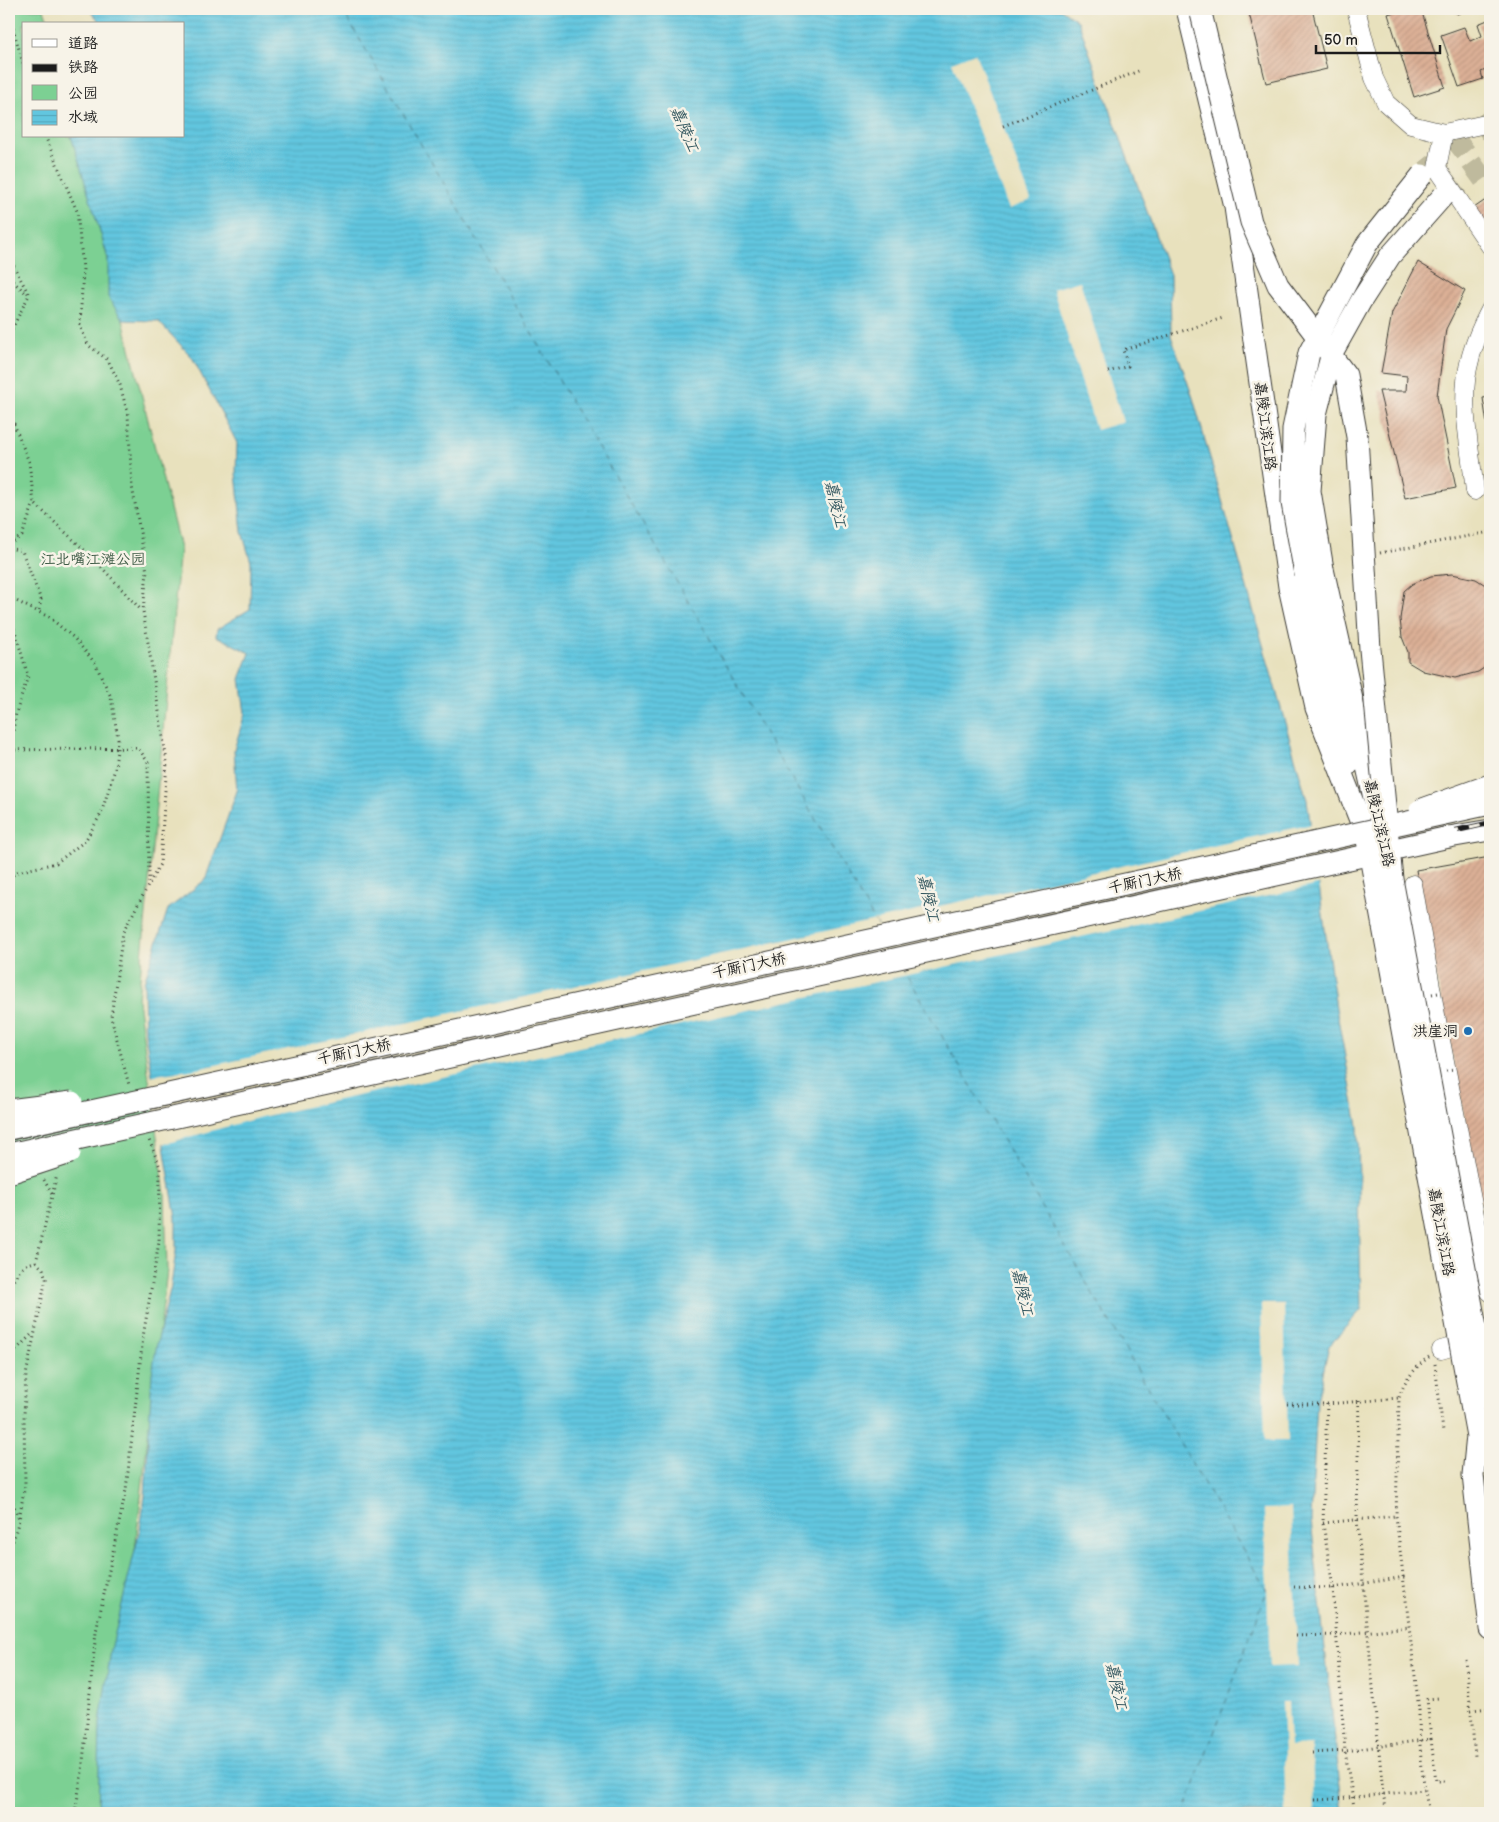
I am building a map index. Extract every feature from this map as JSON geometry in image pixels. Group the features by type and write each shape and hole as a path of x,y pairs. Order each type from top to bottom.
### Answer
{"main road":[{"name":"嘉陵江滨江路","path":"1187,9 1235,207 1251,309 1288,587 1316,708 1363,836"},
{"name":"嘉陵江滨江路","path":"1200,9 1251,222 1278,284 1346,375 1357,437 1370,648 1392,879"},
{"name":"嘉陵江滨江路","path":"1422,175 1367,244 1309,353 1293,428 1292,503 1305,574 1363,836 1481,1405"},
{"name":"嘉陵江滨江路","path":"1443,196 1390,256 1361,301 1332,353 1316,414 1310,491 1322,569 1392,879 1481,1405 1473,1475 1490,1629"},
{"path":"1251,309 1261,285 1278,284"},
{"path":"1363,836 1456,796 1490,784"},
{"name":"千厮门大桥","path":"9,1129 198,1086 1363,836 1490,804"},
{"name":"千厮门大桥","path":"9,1154 1334,862 1490,830"},
{"path":"9,1110 198,1086"},
{"path":"9,1172 205,1110"}],"street":[{"path":"1356,9 1374,78 1386,103 1411,125 1444,133 1490,123"},
{"path":"1444,133 1437,168 1490,246"},
{"path":"1475,492 1466,414 1467,370 1477,334 1490,310"},
{"path":"1413,884 1436,1015 1490,1292"},
{"path":"1441,1350 1465,1343 1490,1350"}],"path":[{"path":"9,14 22,60"},
{"path":"1003,126 1141,70"},
{"path":"46,138 77,211 83,269 80,326 88,345 108,360 120,384 128,415 132,486 147,572 143,612 167,762 160,864 123,932 111,1017 130,1087"},
{"path":"9,257 29,295"},
{"path":"9,278 29,295"},
{"path":"9,334 29,295"},
{"path":"1108,372 1128,366 1123,350 1223,318"},
{"path":"9,423 14,424 29,462 34,503 22,536 9,546"},
{"path":"34,503 94,559 143,612"},
{"path":"1374,554 1490,532"},
{"path":"9,546 22,551 41,600 38,610"},
{"path":"9,586 9,607"},
{"path":"9,878 17,872 56,863 85,841 101,814 115,769 118,739 111,697 95,664 74,638 38,610 10,598"},
{"path":"9,620 15,631 28,676 16,713 9,755"},
{"path":"10,750 138,748 148,762 149,884"},
{"path":"75,1813 82,1772 96,1632 126,1490 143,1337 159,1242 160,1167 145,1131"},
{"path":"36,1262 54,1196 58,1170"},
{"path":"9,1289 11,1280 26,1263 36,1262"},
{"path":"9,1554 19,1520 25,1484 24,1416 26,1375 33,1333 46,1279 43,1269 36,1262"},
{"path":"9,1357 33,1333"},
{"path":"1417,1365 1401,1390 1399,1398 1396,1516 1405,1577 1419,1710 1419,1741 1424,1790 1430,1813"},
{"path":"1436,1375 1443,1431"},
{"path":"1287,1404 1327,1404 1399,1398"},
{"path":"1359,1400 1357,1519 1383,1793 1387,1813"},
{"path":"1327,1404 1323,1523 1333,1588 1335,1636 1345,1751 1355,1813"},
{"path":"9,1493 19,1520"},
{"path":"1323,1523 1396,1516"},
{"path":"1294,1587 1333,1588 1405,1577"},
{"path":"1296,1636 1335,1636 1409,1627"},
{"path":"1466,1660 1475,1756"},
{"path":"1439,1698 1427,1699 1436,1781 1446,1781"},
{"path":"1471,1710 1490,1708"},
{"path":"1312,1753 1345,1751 1431,1738"},
{"path":"1314,1800 1352,1799 1383,1793 1424,1790"}],"green space":[{"name":"江北嘴江滩公园","path":"9,9 44,9 48,22 22,22 22,138 78,138 180,548 138,1000 165,1194 167,1270 105,1813 9,1813"}],"water":[{"name":"嘉陵江","path":"89,9 1061,9 1078,21 1170,275 1171,335 1193,398 1307,800 1336,1008 1358,1126 1361,1310 1329,1346 1317,1401 1311,1520 1343,1813 98,1813 100,1722 111,1650 140,1529 145,1496 152,1373 157,1343 171,1286 176,1251 176,1218 145,1033 144,982 168,909 205,880 237,791 234,750 245,713 240,679 250,653 216,636 217,629 250,609 251,562 242,532 236,473 237,443 192,357 158,321 123,320 108,297 108,258 72,138 185,138 185,22 100,22"}],"pier":[{"path":"975,53 1031,200 1009,209 952,62"},
{"path":"1080,281 1123,422 1096,430 1053,289"},
{"path":"1313,824 1322,884 261,1117 161,1145 149,1076 197,1069"},
{"path":"1261,1304 1284,1304 1288,1441 1265,1441"},
{"path":"1291,1508 1298,1666 1270,1667 1264,1509"},
{"path":"1282,1702 1288,1702 1290,1746 1312,1745 1314,1813 1286,1813"}],"building":[{"path":"1248,9 1312,9 1327,69 1266,83"},
{"path":"1404,9 1421,9 1445,87 1414,97 1388,14"},
{"path":"1455,9 1470,9 1457,14"},
{"path":"1490,19 1490,68 1481,72 1483,79 1459,87 1441,35 1464,27 1470,41 1482,36 1478,24"},
{"path":"1490,197 1490,239 1471,210"},
{"path":"1418,262 1465,291 1446,329 1437,396 1456,488 1405,498 1379,391 1406,391 1407,376 1381,373 1392,313"},
{"path":"1490,397 1490,431 1488,431 1483,398"},
{"path":"1452,574 1476,579 1490,588 1490,664 1478,672 1455,678 1423,671 1408,662 1408,652 1402,637 1400,619 1404,591 1412,584 1431,576"},
{"name":"洪崖洞","path":"1490,857 1490,1249 1416,870"}],"ferry route":[{"path":"342,9 879,928"},
{"path":"902,968 1267,1591 1184,1813"}],"tunnel":[{"path":"1426,171 1490,120"},
{"path":"1443,196 1490,162"}],"railway":[{"path":"9,1138 1490,811"},
{"path":"9,1150 1490,823"}],"place":[{"name":"洪崖洞","path":"1468,1031"}]}
